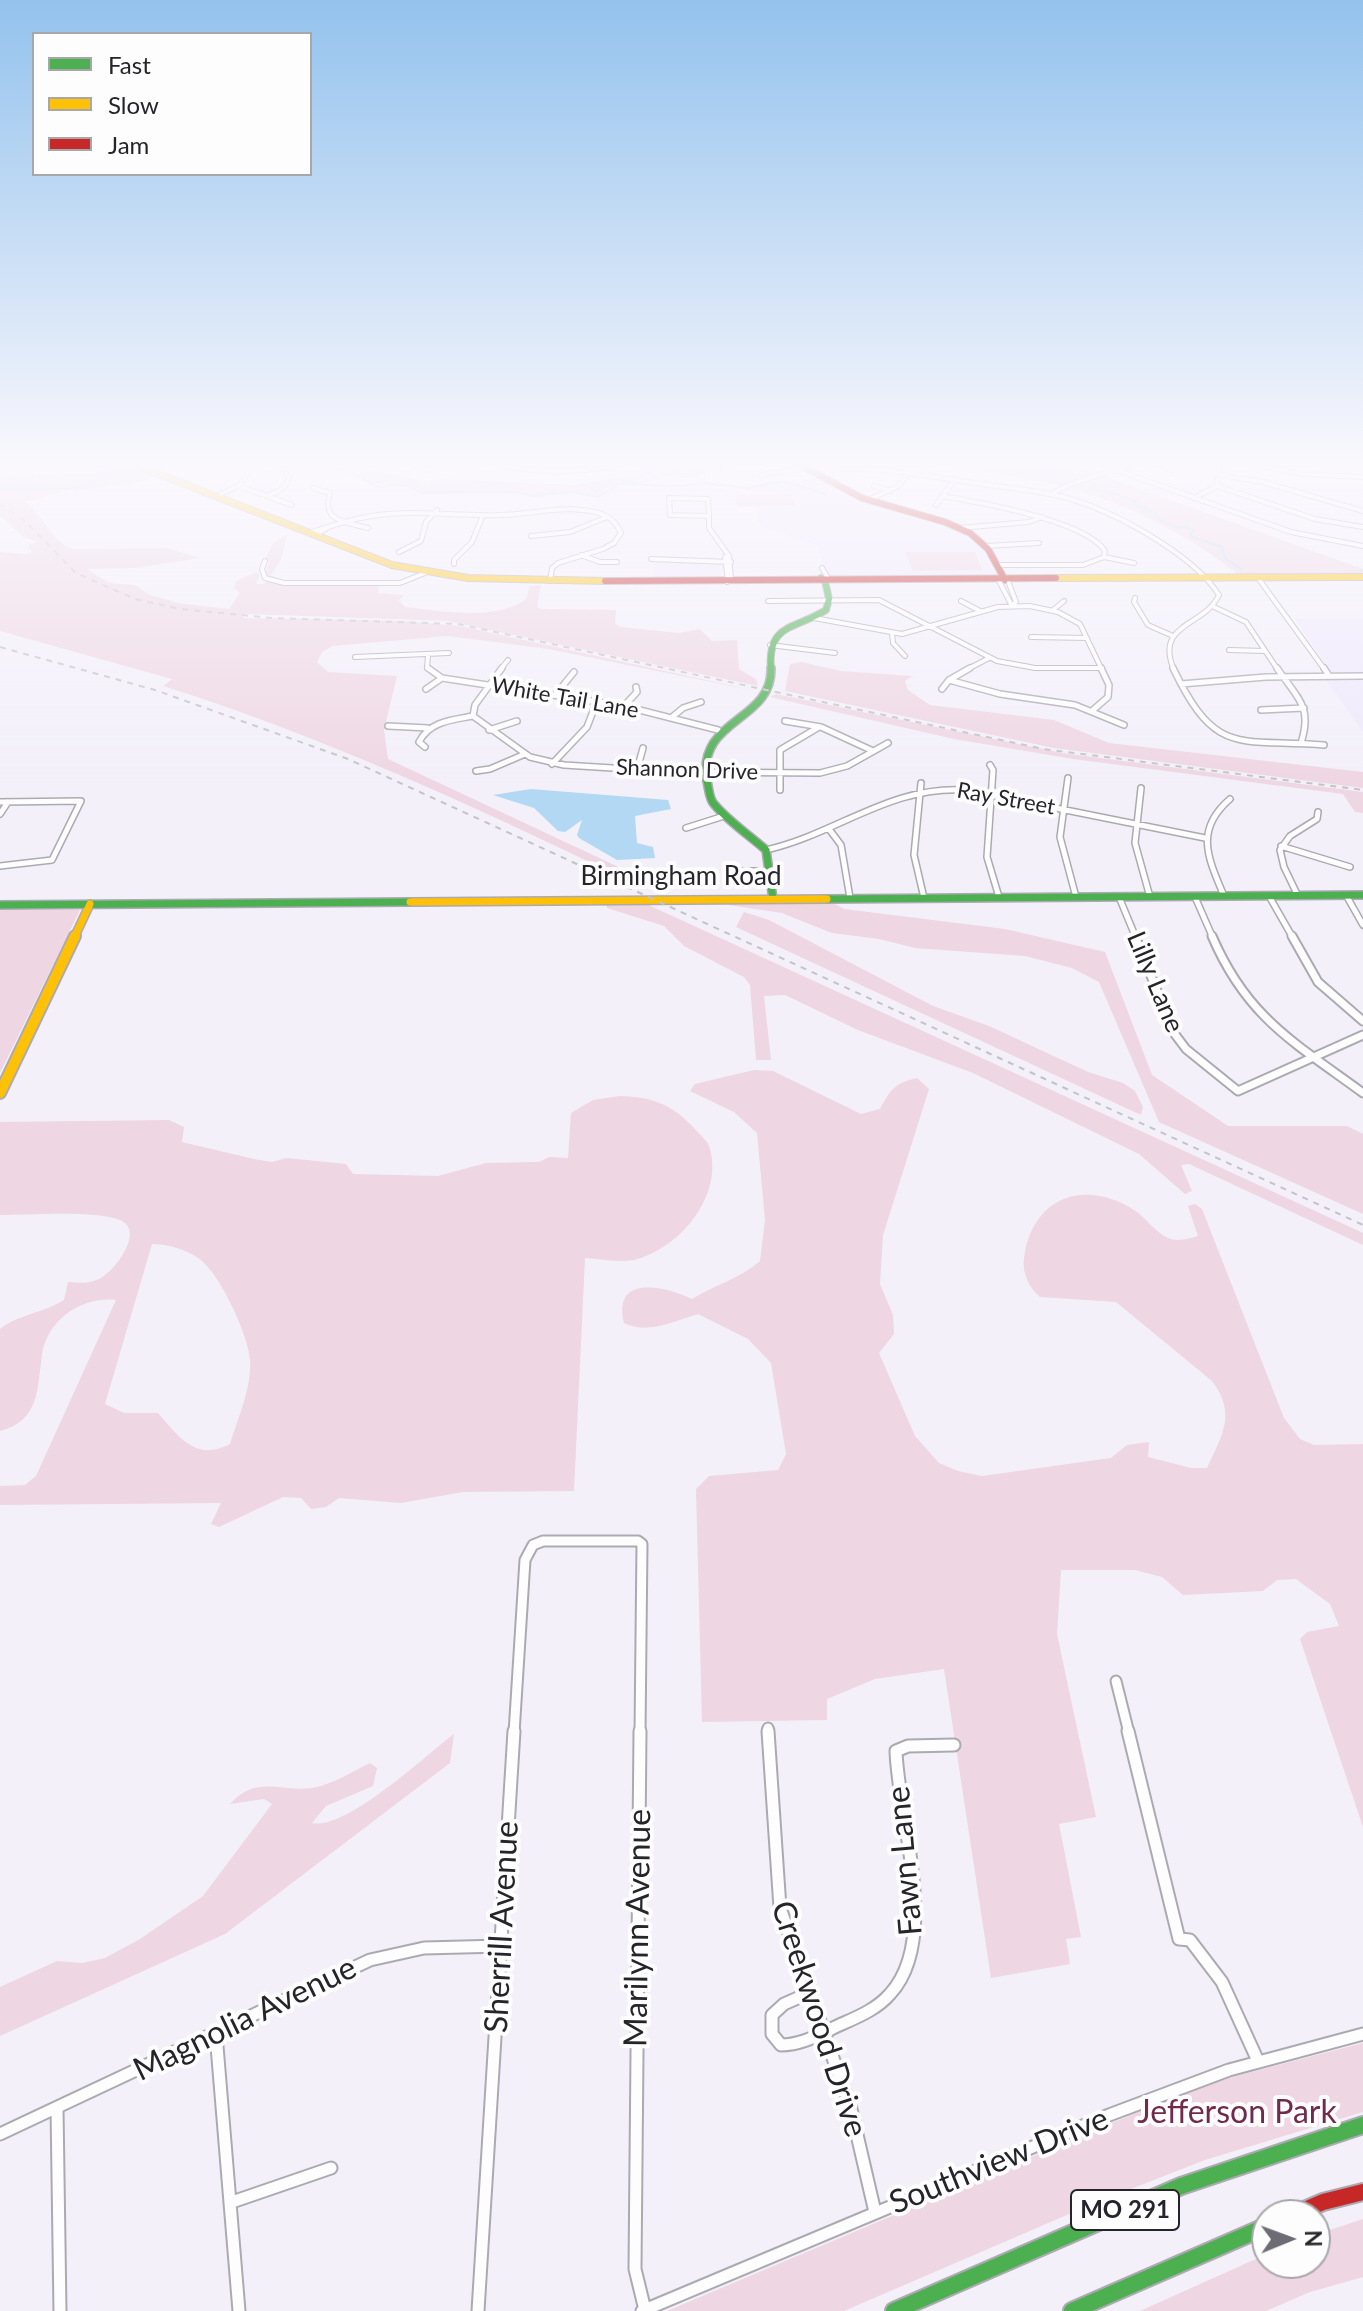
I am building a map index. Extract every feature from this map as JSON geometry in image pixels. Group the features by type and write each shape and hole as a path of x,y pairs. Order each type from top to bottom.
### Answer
{"main road":[{"path":"412,570 489,580 553,581 1363,579"},
{"path":"999,570 1003,580"},
{"path":"773,899 766,850 711,802 709,746 718,730 757,702 768,690 772,679 770,645 781,632 826,610 829,599 825,579"},
{"name":"Birmingham Road","path":"0,905 1363,895"},
{"path":"0,1093 90,904"},
{"name":"MO 291","path":"894,2311 1181,2186 1363,2125"},
{"path":"1331,2200 1363,2192"},
{"name":"MO 291","path":"1072,2311 1251,2233"}],"street":[{"path":"262,570 265,578 284,583 400,583 425,573"},
{"path":"553,581 557,570"},
{"path":"728,570 728,580"},
{"path":"1200,570 1219,595 1212,606 1184,624 1173,636 1169,656 1201,719 1220,732 1255,742 1324,745"},
{"path":"1259,579 1329,676"},
{"path":"1003,580 1007,602 1013,605"},
{"path":"1135,598 1134,602 1148,625 1173,636"},
{"path":"768,601 829,599 884,602 989,658 1028,667 1102,668"},
{"path":"961,601 980,611"},
{"path":"1053,610 1064,601"},
{"path":"814,618 892,633 909,633 980,611 1013,605 1053,610 1078,622 1109,685 1109,693 1093,710"},
{"path":"1212,606 1243,619 1304,708 1308,721 1301,743"},
{"path":"892,633 893,643 905,656"},
{"path":"1031,637 1087,638"},
{"path":"770,645 835,653"},
{"path":"1229,650 1265,651"},
{"path":"355,657 449,653"},
{"path":"426,689 442,678 427,668 428,656"},
{"path":"942,689 949,680 989,658"},
{"path":"388,726 428,728 444,721 473,716 475,705 508,660"},
{"path":"556,694 574,672"},
{"path":"1181,684 1283,677 1363,676"},
{"name":"White Tail Lane","path":"442,678 624,706 718,730"},
{"path":"949,680 1000,694 1056,701 1093,710 1124,725"},
{"path":"624,706 637,692 636,687"},
{"path":"552,764 584,730 597,701"},
{"path":"671,718 683,708 701,702"},
{"path":"1261,710 1304,708"},
{"name":"Shannon Drive","path":"473,716 525,754 552,764 637,770 833,771 888,743"},
{"path":"489,730 517,721"},
{"path":"785,721 819,727 873,751"},
{"path":"780,790 780,750 819,727"},
{"path":"425,747 419,742 428,728"},
{"path":"637,770 643,748"},
{"path":"476,771 490,769 525,754"},
{"path":"990,765 993,770 987,857 999,897"},
{"path":"1068,778 1061,848 1076,897"},
{"path":"921,783 914,855 924,898"},
{"path":"1141,788 1132,823 1137,863 1150,897"},
{"name":"Ray Street","path":"766,850 795,843 919,791 944,789 991,795 1205,838"},
{"path":"1224,896 1207,855 1205,838 1216,812 1230,799"},
{"path":"0,802 81,801 52,860 0,866"},
{"path":"0,814 8,802"},
{"path":"1298,896 1281,860 1281,846 1288,836 1317,819 1318,812"},
{"path":"686,828 724,816"},
{"path":"829,829 841,845 850,898"},
{"path":"1281,846 1350,867"},
{"path":"734,871 771,871"},
{"path":"1346,895 1363,925"},
{"path":"1269,896 1318,982 1363,1021"},
{"name":"Lilly Lane","path":"1119,897 1174,1033 1186,1049 1238,1091 1316,1057"},
{"path":"1195,897 1243,994 1262,1015 1363,1093"},
{"path":"1316,1057 1363,1035"},
{"name":"Marilynn Avenue","path":"533,1545 543,1541 638,1541 642,1544 635,2269 644,2310"},
{"name":"Sherrill Avenue","path":"478,2311 525,1560 533,1545"},
{"path":"1116,1681 1179,1939 1190,1940 1222,1982 1258,2061"},
{"name":"Creekwood Drive","path":"768,1728 780,1908 851,2109 875,2212"},
{"name":"Fawn Lane","path":"823,2032 873,2010 895,1990 909,1966 915,1920 896,1751 908,1746 954,1745"},
{"name":"Magnolia Avenue","path":"0,2134 379,1957 424,1948 501,1946"},
{"path":"809,1993 777,2009 772,2015 772,2034 781,2045 789,2046 823,2032"},
{"path":"216,2034 239,2311"},
{"name":"Southview Drive","path":"644,2310 1109,2115 1258,2061 1363,2034"},
{"path":"57,2108 60,2311"},
{"path":"232,2202 331,2168"}],"shaded area":[{"path":"653,570 721,570 721,576 653,577"},
{"path":"823,570 993,570 995,574 824,576"},
{"path":"1295,619 1363,619 1363,674 1332,674"},
{"path":"1326,680 1363,680 1363,732"}],"green space":[{"path":"0,570 88,570 109,583 135,585 148,594 178,603 229,609 240,593 234,588 236,581 257,572 260,575 256,584 263,584 270,579 267,570 274,570 271,575 281,580 403,580 380,582 378,593 404,595 399,600 405,607 469,613 501,610 515,605 527,598 529,586 541,585 537,607 542,609 616,610 615,624 621,627 679,633 700,629 712,641 737,640 739,669 756,679 758,686 447,621 244,614 243,618 404,621 460,626 761,692 548,649 448,636 333,646 322,652 317,662 328,672 397,676 384,730 388,759 627,871 621,877 338,749 163,686 172,679 0,631"},
{"path":"913,570 982,570 913,571"},
{"path":"1231,570 1363,570 1363,575 1240,576"},
{"path":"801,662 841,671 913,676 905,681 908,690 930,705 1054,720 1109,743 1363,772 1363,788 1054,748 785,691 790,664"},
{"path":"776,694 1062,753 1363,792 1363,813 1355,812 1343,794 1073,759 954,739 770,697"},
{"path":"606,902 644,903 1363,1233 1363,1245 1189,1164 1181,1165 1192,1191 1185,1194 1139,1154 973,1073 858,1030 785,995 764,996 771,1060 756,1060 750,985 744,977 684,946 664,926 607,908"},
{"path":"729,902 831,902 844,909 1005,929 1105,952 1152,1075 1228,1126 1347,1126 1363,1134 1363,1214 1159,1122 1099,982 1072,968 1025,956 915,948 879,939 832,933 782,913 729,905"},
{"path":"0,910 80,910 0,1073"},
{"path":"744,912 769,920 933,1006 989,1026 1088,1072 1123,1083 1135,1091 1143,1107 1141,1115 736,927"},
{"path":"754,1070 773,1071 861,1114 880,1109 894,1088 903,1082 917,1078 929,1089 883,1235 880,1284 893,1315 894,1334 879,1353 915,1436 939,1463 958,1471 982,1476 1111,1458 1127,1445 1149,1442 1148,1457 1191,1468 1207,1468 1222,1435 1225,1414 1220,1393 1212,1381 1116,1302 1040,1297 1027,1280 1024,1269 1029,1237 1037,1221 1049,1208 1063,1200 1079,1195 1115,1200 1138,1213 1163,1235 1176,1240 1198,1236 1188,1206 1195,1204 1202,1209 1284,1418 1300,1439 1314,1445 1363,1444 1363,1827 1300,1639 1307,1632 1339,1626 1330,1604 1296,1579 1277,1580 1263,1591 1183,1595 1162,1577 1135,1570 1061,1570 1057,1634 1096,1817 1059,1824 1081,1937 1066,1939 1070,1964 991,1978 944,1669 875,1679 827,1699 827,1720 702,1722 696,1489 709,1476 778,1470 786,1454 771,1363 748,1339 698,1314 661,1326 642,1328 624,1323 622,1307 633,1290 643,1288 668,1290 692,1299 760,1261 765,1220 757,1133 734,1112 690,1091 695,1084"},
{"path":"632,1097 671,1109 688,1121 706,1141 712,1167 704,1202 694,1218 667,1245 634,1260 585,1258 574,1491 463,1492 401,1503 339,1498 326,1507 311,1509 301,1498 283,1497 219,1527 211,1524 221,1503 0,1505 0,1486 25,1485 36,1476 116,1300 79,1306 59,1321 45,1342 37,1391 30,1411 23,1420 0,1431 0,1329 64,1300 68,1282 91,1282 105,1275 125,1251 130,1233 127,1225 109,1217 79,1214 0,1215 0,1122 169,1120 184,1127 182,1142 254,1159 272,1162 287,1158 346,1164 353,1174 438,1176 486,1163 568,1158 571,1113 593,1100","holes":["152,1244 187,1252 206,1265 232,1305 248,1349 250,1370 247,1392 230,1444 218,1449 207,1450 189,1444 158,1413 124,1413 105,1404"]},
{"path":"454,1734 450,1763 225,1934 0,2036 0,1987 57,1961 82,1963 105,1958 140,1939 203,1896 272,1804 264,1799 230,1804 240,1795 259,1787 312,1788 370,1763 377,1768 373,1786 326,1806 312,1823 326,1822 364,1804"},
{"name":"Jefferson Park","path":"1363,2043 1363,2112 1205,2160 1090,2205 844,2311 667,2311 1164,2101 1232,2077"},
{"path":"1363,2219 1363,2277 1310,2292 1266,2311 1140,2311 1251,2261 1251,2279 1331,2279 1331,2230"}],"water":[{"path":"531,789 668,800 671,809 635,816 637,843 653,847 655,858 617,860 579,838 577,835 582,820 565,832 558,831 534,808 493,795"}],"railway":[{"path":"73,570 135,599 180,609 272,618 458,624 1043,749 1363,790"},
{"path":"0,647 155,690 348,759 1363,1225"}],"traffic: fast":[{"path":"773,899 766,850 711,802 706,773 708,753 715,738 762,699 770,684 770,647 776,636 826,610 829,599 825,581 821,578"},
{"path":"827,899 1363,895"},
{"path":"0,905 410,902"},
{"path":"894,2311 1181,2186 1363,2125"},
{"path":"1072,2311 1251,2233"}],"traffic: slow":[{"path":"420,570 468,578 605,581"},
{"path":"1056,578 1363,577"},
{"path":"410,902 827,899"},
{"path":"0,1093 90,904"}],"traffic: jam":[{"path":"999,570 1005,580"},
{"path":"605,581 1056,578"},
{"path":"1331,2200 1363,2192"}]}
